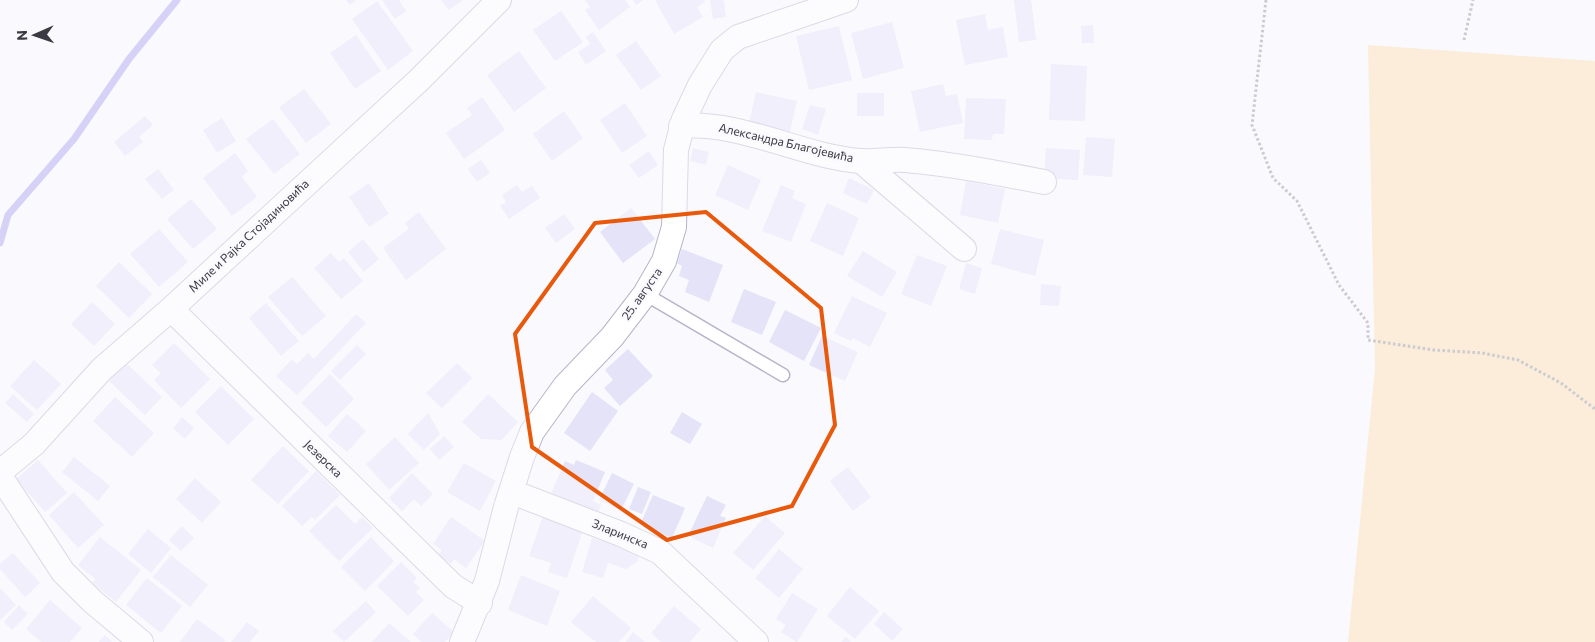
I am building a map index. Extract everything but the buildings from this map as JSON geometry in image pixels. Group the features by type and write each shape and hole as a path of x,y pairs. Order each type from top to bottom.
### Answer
{"street":[{"name":"Миле и Рајка Стојадиновића","path":"0,472 34,444 102,369 171,309 418,81 499,0"},
{"name":"25. августа","path":"462,642 480,603 522,457 536,426 565,386 612,338 645,294 664,261 674,227 674,166 682,126 700,85 722,50 738,37 846,0"},
{"name":"Александра Благојевића","path":"682,126 723,128 861,161 886,159 964,166 1044,182"},
{"name":"Александра Благојевића","path":"861,161 964,249"},
{"name":"Језерска","path":"171,309 453,586 480,603"},
{"path":"0,476 64,572 86,596 141,642"},
{"name":"Зларинска","path":"512,492 635,539 660,552 756,642"}],"lane":[{"path":"645,294 783,375"}],"path":[{"path":"1266,0 1252,125 1273,178 1297,201 1338,285 1368,323 1368,340 1434,350 1482,353 1518,360 1561,383 1595,409"},
{"path":"1464,40 1473,0"}],"highlighted area":[{"path":"706,212 821,308 835,425 792,506 667,540 532,447 515,334 595,223"}],"shaded area":[{"path":"1368,45 1595,61 1595,642 1348,642 1375,369"}],"waterway":[{"path":"0,243 8,215 74,139 129,59 177,0"}]}
